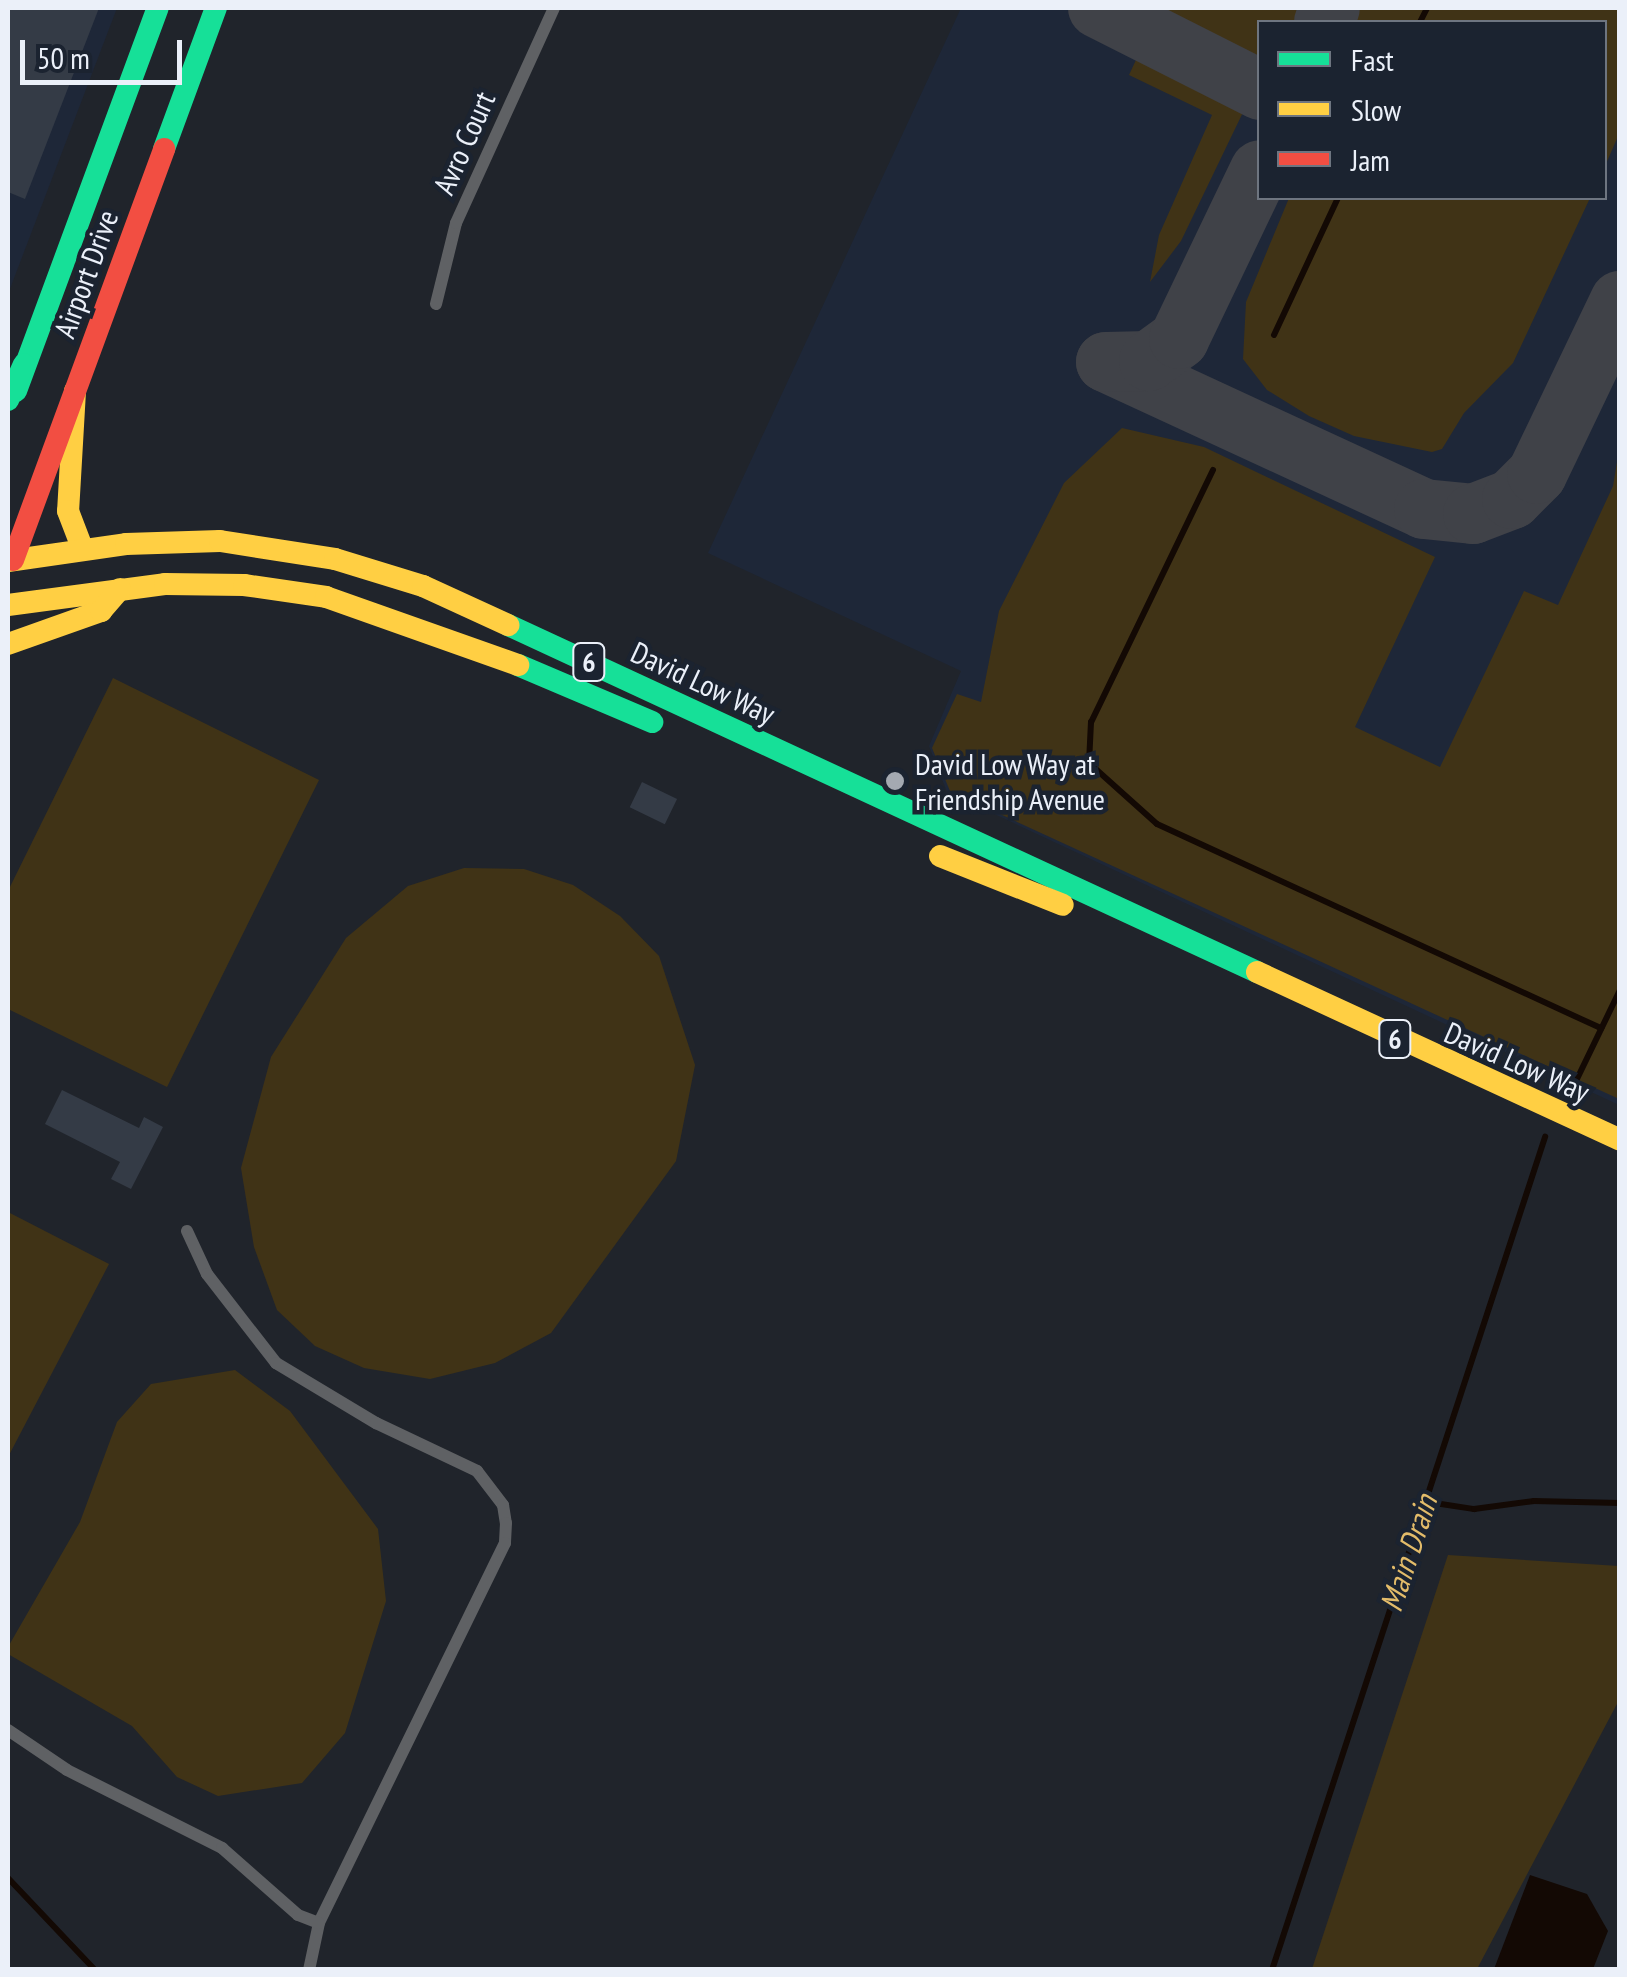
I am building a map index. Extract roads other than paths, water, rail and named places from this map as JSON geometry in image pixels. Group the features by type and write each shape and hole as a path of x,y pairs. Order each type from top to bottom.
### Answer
{"main road":[{"name":"Airport Drive","path":"8,418 24,364 158,8"},
{"name":"Airport Drive","path":"9,565 216,8"},
{"path":"8,400 24,364"},
{"path":"75,391 68,511 82,548"},
{"name":"David Low Way","path":"9,565 82,548 220,541 378,571 467,603 968,838 1119,904 1172,935 1620,1140"},
{"name":"David Low Way","path":"8,605 122,586 244,585 368,608 561,680 669,730"},
{"path":"8,644 102,611 122,586"},
{"path":"956,864 968,838"},
{"name":"David Low Way","path":"920,847 1113,922 1172,935"}],"lane":[{"name":"Avro Court","path":"436,304 456,223 554,8"},
{"path":"186,1231 207,1274 276,1363 376,1424 476,1472 502,1505 506,1523 505,1543 319,1923 309,1970"},
{"path":"8,1730 67,1770 222,1848 298,1915 319,1923"}],"waterway":[{"path":"1421,20 1427,8"},
{"path":"1274,335 1337,200"},
{"path":"1213,470 1091,722 1089,763 1157,824 1601,1028"},
{"name":"Main Drain","path":"1576,1081 1620,990"},
{"name":"Main Drain","path":"1272,1970 1545,1137"},
{"path":"1428,1502 1474,1509 1534,1501 1620,1503"},
{"path":"8,1878 95,1970"}],"place":[{"name":"David Low Way at Friendship Avenue","path":"895,781"}]}
